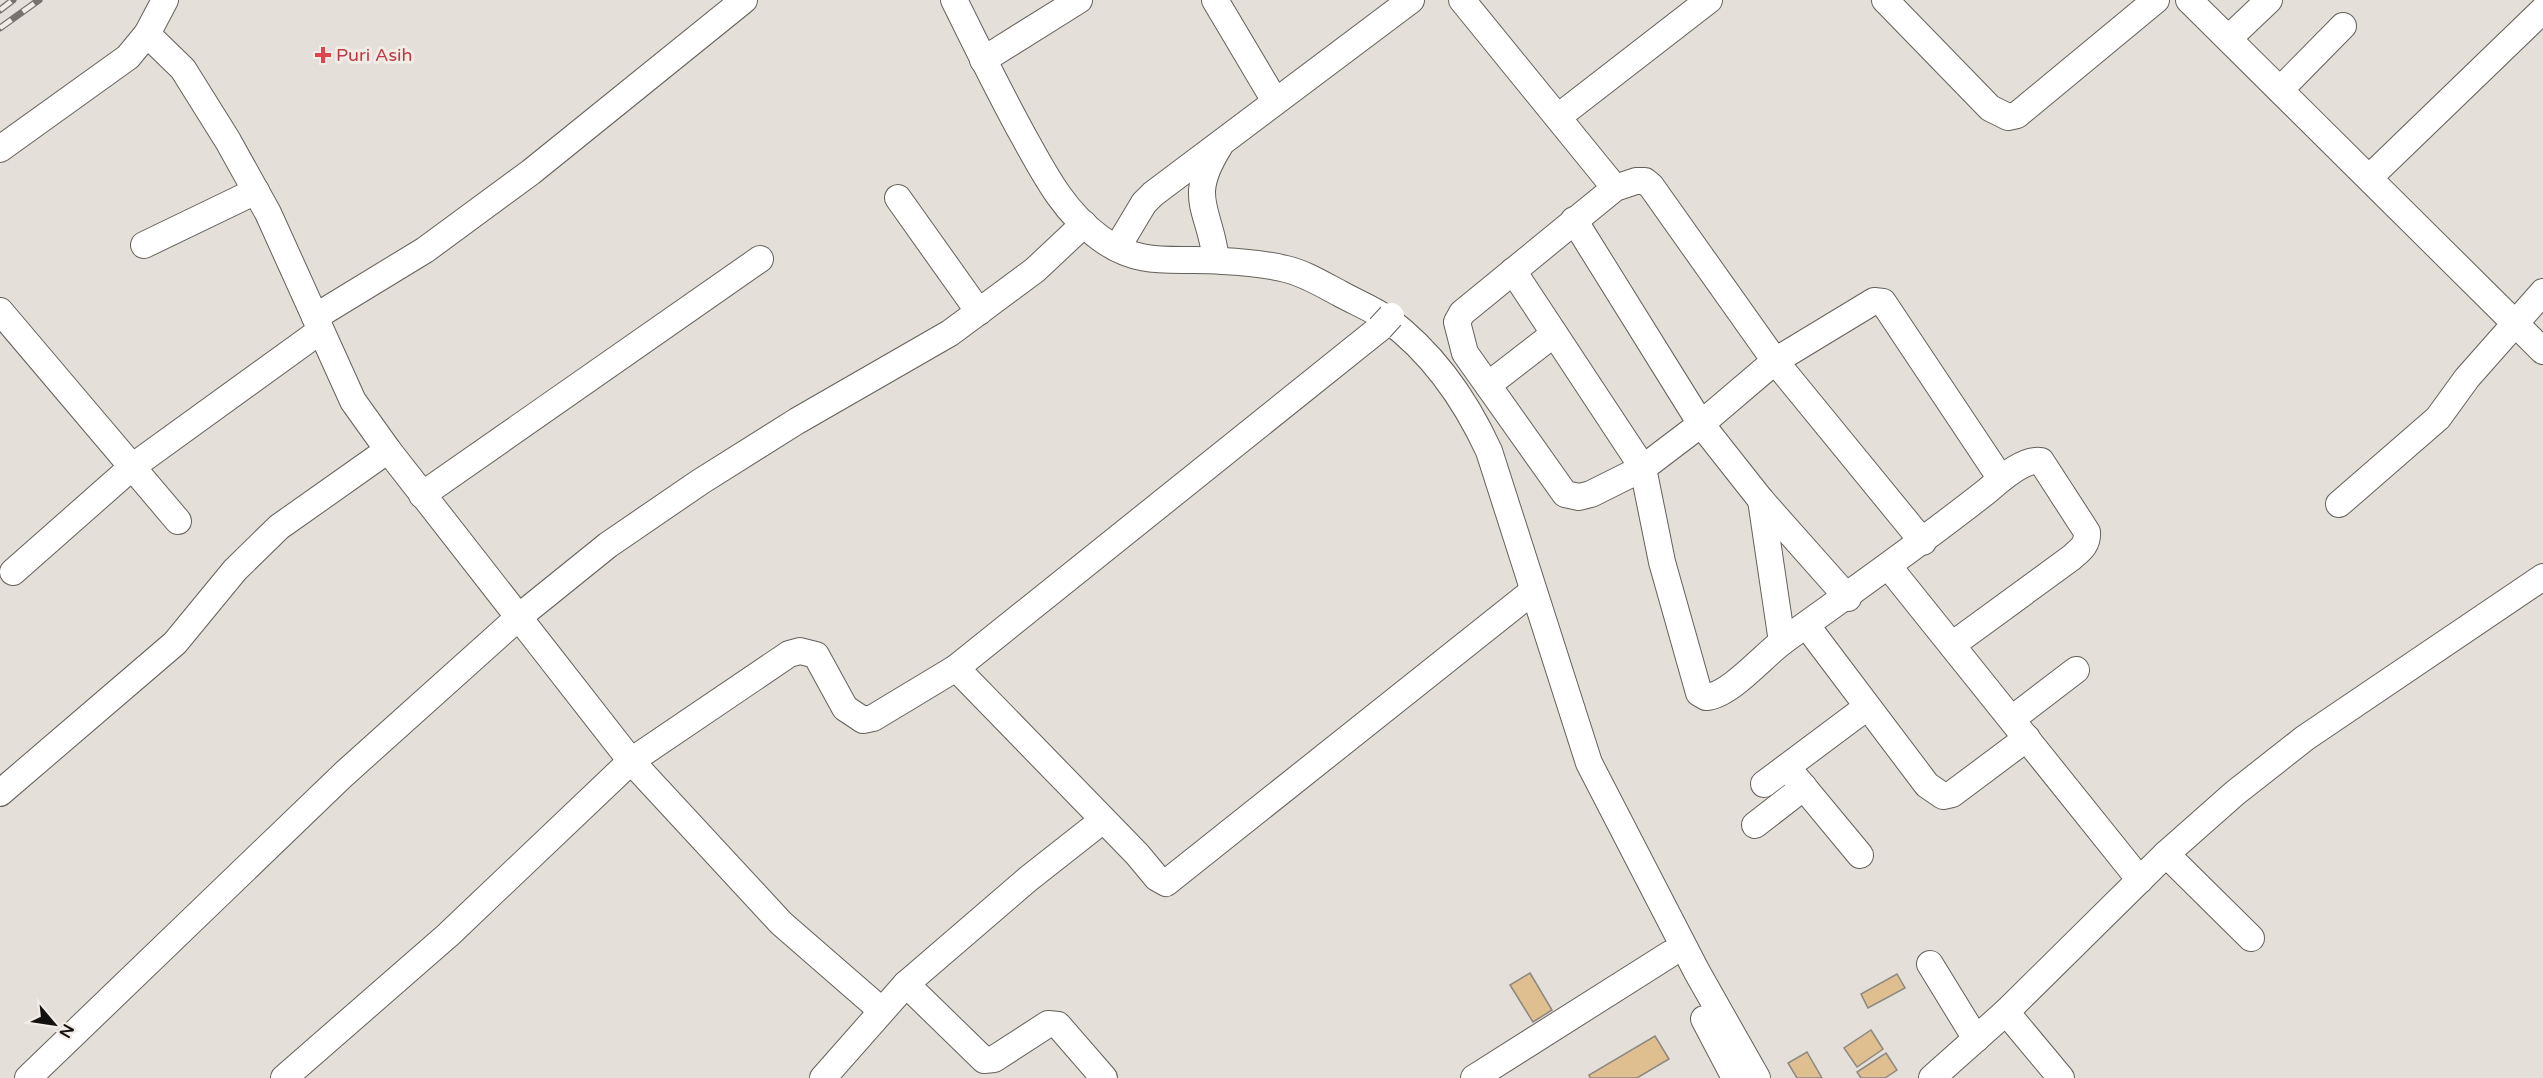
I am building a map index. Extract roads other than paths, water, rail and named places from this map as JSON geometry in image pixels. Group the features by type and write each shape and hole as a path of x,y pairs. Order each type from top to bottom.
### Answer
{"street":[{"path":"0,149 128,57 147,34 165,0"},
{"path":"13,572 132,467 317,324 425,250 531,172 744,0"},
{"path":"954,0 983,60 1052,186 1084,224 1117,248 1157,261 1216,260 1286,269 1409,337 1435,364 1471,413 1501,486 1589,763 1692,962 1757,1078"},
{"path":"983,60 1079,0"},
{"path":"1215,0 1275,100"},
{"path":"1117,248 1144,203 1153,194 1275,100 1411,0"},
{"path":"1462,0 1615,188"},
{"path":"1558,117 1709,0"},
{"path":"1885,0 1990,108 2008,117 2017,115 2156,0"},
{"path":"2189,0 2543,351"},
{"path":"2229,38 2269,0"},
{"path":"2370,177 2543,10"},
{"path":"2280,90 2343,26"},
{"path":"147,34 183,69 256,191 353,401 388,450 520,616 631,761 781,923 881,1010"},
{"path":"1216,260 1213,236 1205,215 1200,191 1207,166 1224,140"},
{"path":"1923,542 1775,361 1651,186 1645,181 1636,180 1615,188 1462,313 1457,322 1465,353 1565,494 1579,497 1591,494 1643,468 1701,424 1775,361 1874,301 1884,302 2001,479"},
{"path":"144,245 256,191"},
{"path":"898,198 979,312"},
{"path":"1574,220 1701,424 1761,500 1848,598"},
{"path":"28,1078 344,774 520,616 608,545 700,482 797,421 950,333 1035,270 1084,224"},
{"path":"422,495 760,259"},
{"path":"1513,271 1643,468 1662,562 1699,693 1706,698 1721,694 1782,642 1848,598 1923,542 2001,479 2029,461 2041,460 2087,532 2087,539 2083,547 2071,558 1952,645"},
{"path":"2338,504 2438,418 2467,378 2543,292"},
{"path":"0,311 178,521"},
{"path":"1383,323 1437,386 1472,436 1487,472 1584,766 1604,817 1670,954 1735,1078"},
{"path":"284,1078 448,935 631,761 789,654 800,651 816,655 845,708 863,720 873,718 956,668 1383,323"},
{"path":"1488,385 1554,334"},
{"path":"0,793 175,643 235,570 279,527 388,450"},
{"path":"1761,500 1782,642"},
{"path":"1889,567 2140,880"},
{"path":"1932,1078 2006,1012 2166,854 2210,814 2305,738 2543,578"},
{"path":"956,668 1137,854 1156,878 1166,883 1528,595"},
{"path":"1807,626 1927,785 1943,796 1952,794 2076,670"},
{"path":"1764,784 1867,707"},
{"path":"1787,766 1860,855"},
{"path":"1755,825 1804,787"},
{"path":"823,1078 906,984 1028,879 1103,820"},
{"path":"2166,854 2251,939"},
{"path":"1474,1078 1670,954"},
{"path":"1930,964 1976,1039"},
{"path":"906,984 984,1060 994,1059 1048,1024 1059,1025 1104,1078"},
{"path":"2006,1012 2061,1078"}],"railway":[{"path":"0,10 13,0"},
{"path":"0,28 39,0"}],"place":[{"name":"Puri Asih","path":"323,55"}]}
